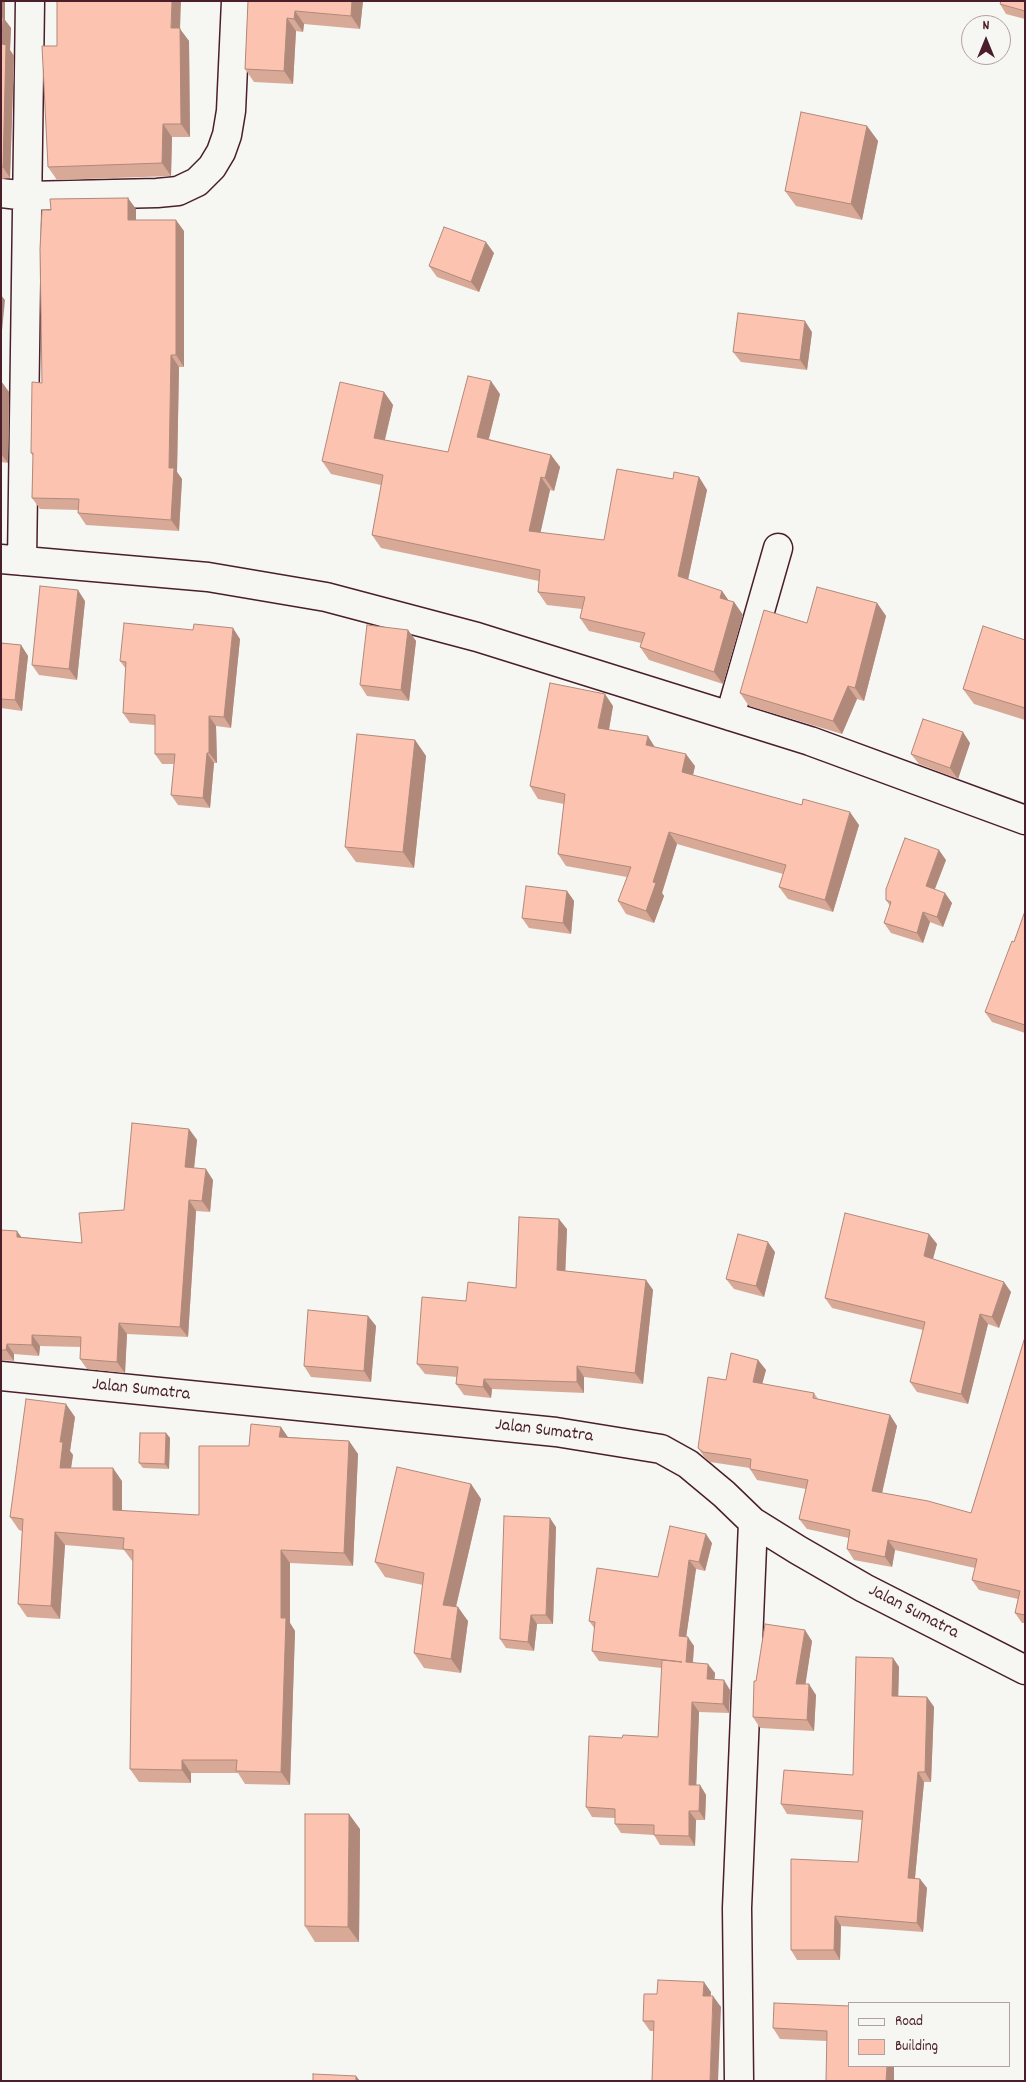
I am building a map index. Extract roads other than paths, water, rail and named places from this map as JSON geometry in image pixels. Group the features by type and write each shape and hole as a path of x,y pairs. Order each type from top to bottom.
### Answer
{"street":[{"path":"30,1 14,195 11,560 208,577 326,597 477,638 810,741 1025,820"},
{"path":"14,195 178,191 197,182 212,167 221,152 227,135 231,111 236,1"},
{"path":"730,716 778,548"},
{"name":"Jalan Sumatra","path":"1,1376 556,1432 661,1449 688,1464 724,1494 753,1522 864,1588 1025,1670"},
{"path":"739,2081 737,1908 753,1522"}]}
